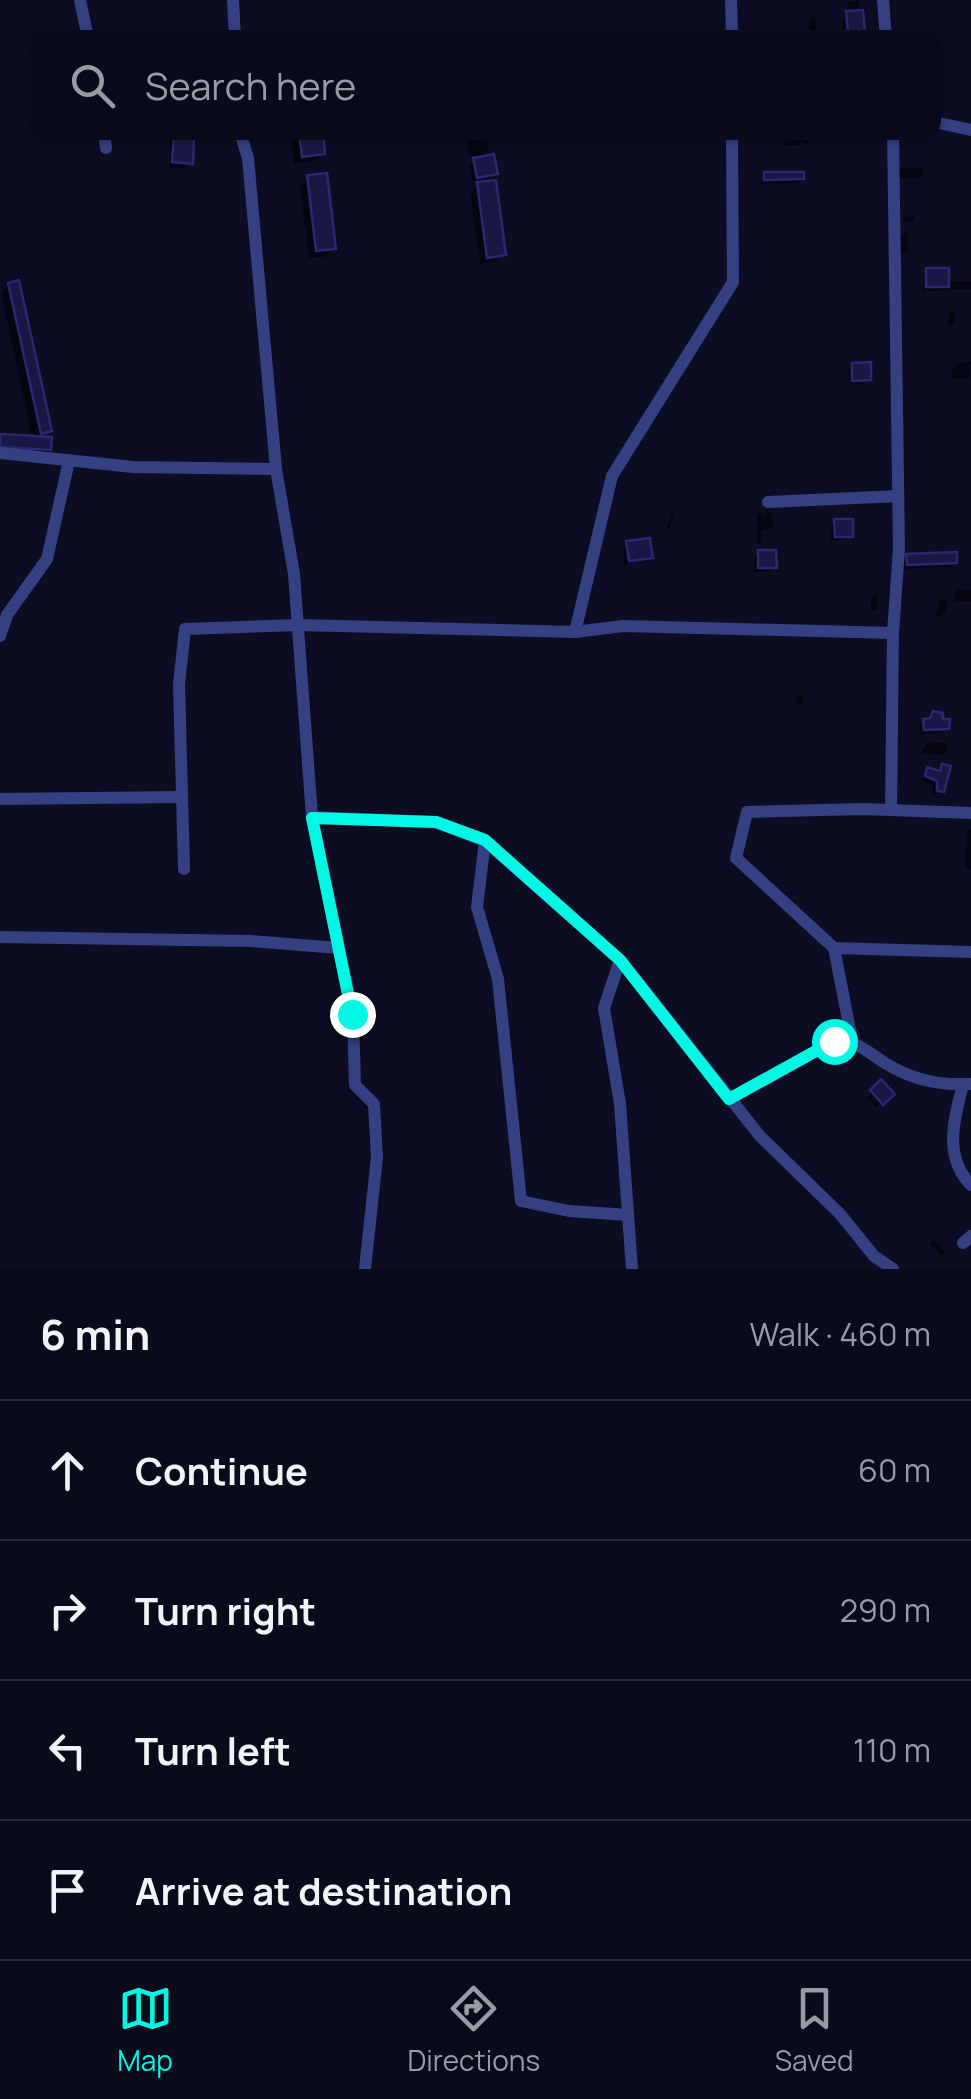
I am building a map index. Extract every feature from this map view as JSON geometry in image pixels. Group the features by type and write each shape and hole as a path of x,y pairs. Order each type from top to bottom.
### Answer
{"street":[{"path":"80,0 86,30"},
{"path":"233,0 235,30"},
{"path":"730,0 732,30"},
{"path":"883,0 885,30"},
{"path":"941,124 971,130"},
{"path":"105,140 106,148"},
{"path":"242,140 248,158 276,468 288,527 312,818 352,1014 355,1084 374,1104 376,1158 365,1269"},
{"path":"574,632 612,476 734,282 732,140"},
{"path":"891,810 898,496 893,140"},
{"path":"0,453 133,467 276,468"},
{"path":"0,636 7,614 47,559 69,460"},
{"path":"768,502 898,496"},
{"path":"184,869 179,797 179,684 185,629 298,626 574,632 624,626 893,632"},
{"path":"0,798 179,797"},
{"path":"852,1040 834,948 736,858 747,812 891,810 971,814"},
{"path":"312,818 436,822 485,840 620,960 729,1099 874,1256 894,1269"},
{"path":"485,840 477,907 498,978 521,1201 570,1212 628,1215"},
{"path":"0,937 251,941 338,948"},
{"path":"834,948 971,952"},
{"path":"620,960 604,1008 620,1104 632,1269"},
{"path":"729,1099 834,1041 852,1040 888,1065 926,1083 967,1084 952,1135 959,1173 971,1185"}],"building":[{"path":"863,10 865,30 848,30 846,11"},
{"path":"173,140 194,140 193,164 172,162"},
{"path":"300,140 324,140 325,154 302,157"},
{"path":"494,154 498,174 477,178 473,158"},
{"path":"764,172 804,172 804,179 764,180"},
{"path":"327,173 336,249 316,251 307,175"},
{"path":"496,180 506,255 487,258 477,182"},
{"path":"926,268 949,268 949,287 926,287"},
{"path":"19,280 52,431 41,434 8,283"},
{"path":"871,362 871,380 852,381 852,363"},
{"path":"0,434 52,437 51,450 0,447"},
{"path":"834,519 853,519 853,537 835,537"},
{"path":"650,538 653,558 629,561 626,541"},
{"path":"758,550 776,550 777,568 758,568"},
{"path":"957,552 957,563 907,565 906,554"},
{"path":"933,711 950,719 949,729 924,730 923,719 930,718"},
{"path":"942,764 951,766 944,792 937,791 937,781 925,776 927,767 940,771"},
{"path":"881,1079 895,1094 883,1105 870,1090"}],"route":[{"path":"352,1014 312,818 373,816 436,822 485,840 620,960 729,1099 770,1080 834,1041"}]}
